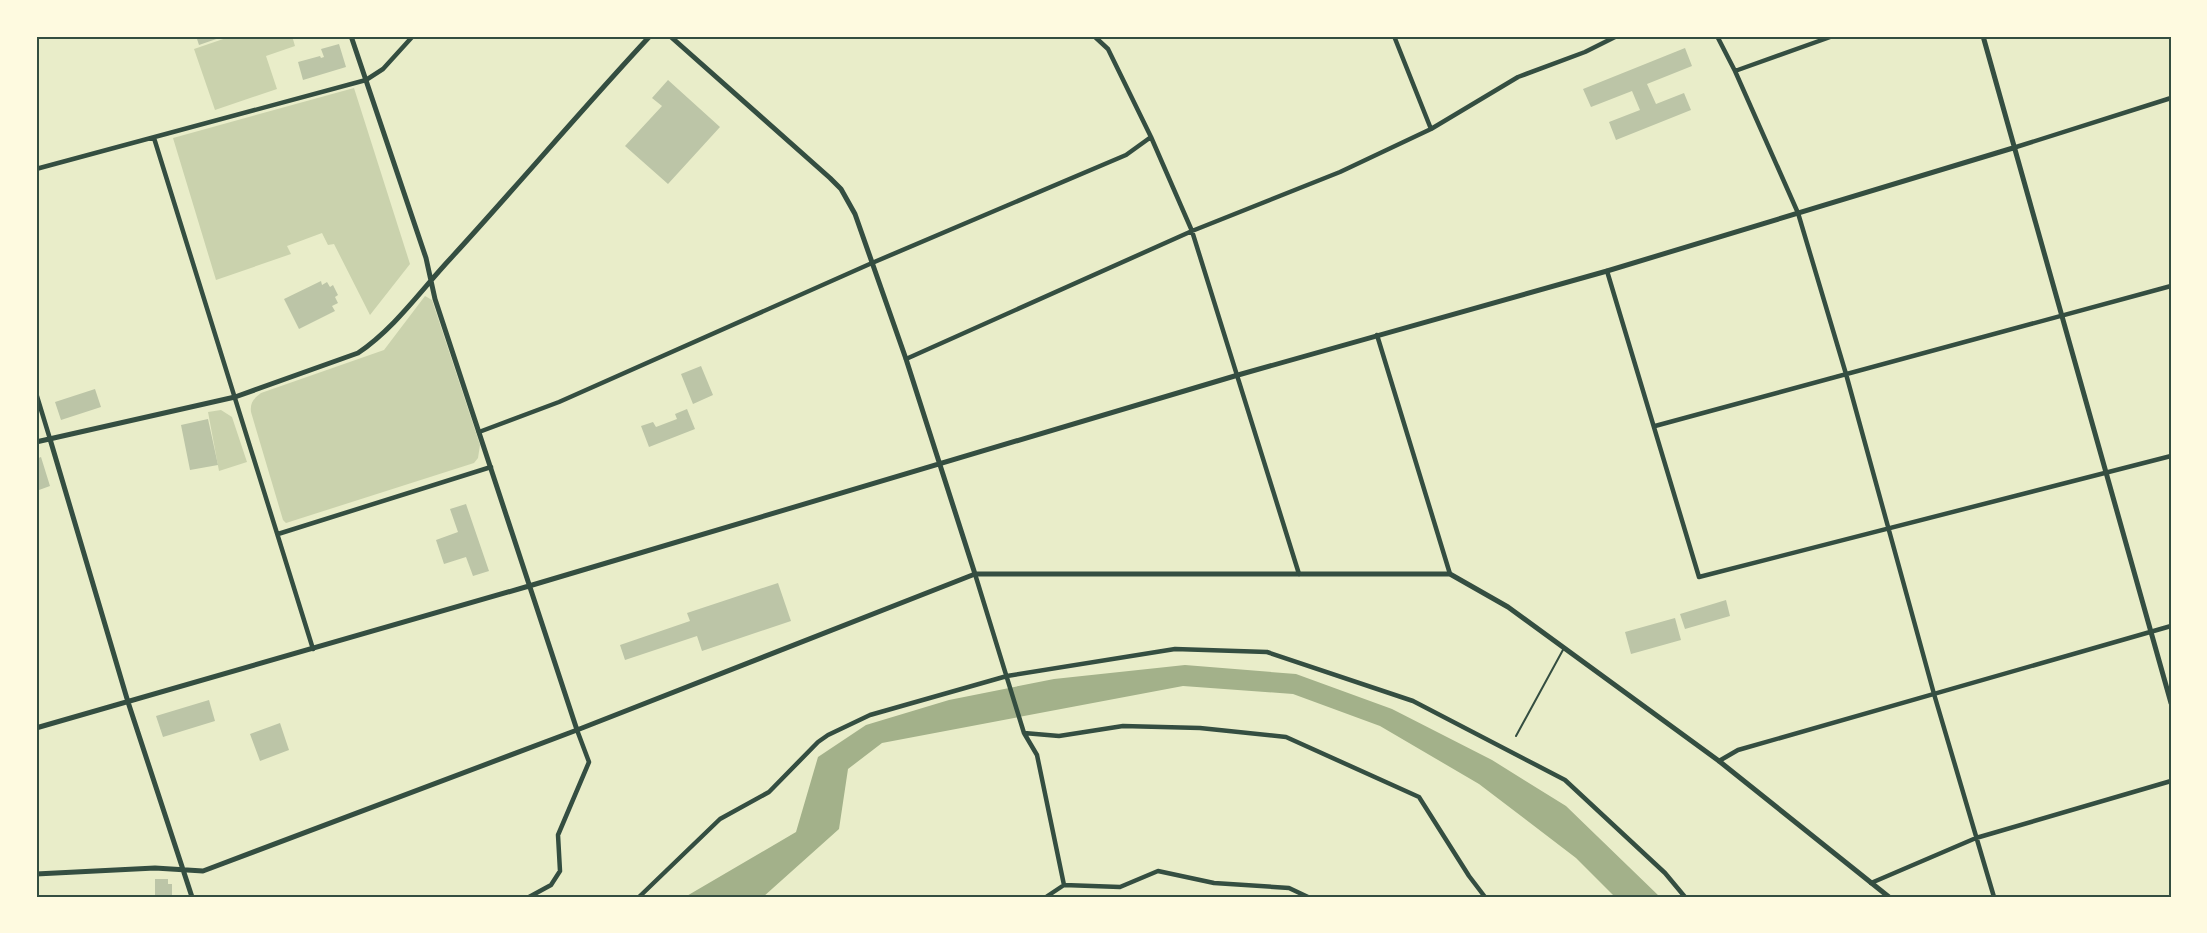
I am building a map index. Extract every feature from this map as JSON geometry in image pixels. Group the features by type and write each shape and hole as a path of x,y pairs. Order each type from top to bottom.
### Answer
{"street":[{"path":"351,36 426,258 430,281 529,586 589,762 558,835 560,871 551,885 530,897"},
{"path":"36,170 366,80 384,69 413,36"},
{"path":"36,442 235,397 358,352 375,341 418,297 650,36"},
{"path":"669,36 841,189 855,214 906,359 1024,733 1037,755 1064,885"},
{"path":"1094,36 1108,49 1151,137 1192,231 1299,573"},
{"path":"1394,36 1431,129"},
{"path":"906,359 1192,231 1340,172 1431,129 1518,77 1585,52 1617,36"},
{"path":"1717,36 1735,71 1798,213 1994,897"},
{"path":"1735,71 1833,36"},
{"path":"1983,36 2171,703"},
{"path":"36,728 529,586 1238,375 1607,271 2171,98"},
{"path":"479,432 559,402 872,263 1126,155 1151,137"},
{"path":"154,138 314,649"},
{"path":"1607,271 1699,577 2171,456"},
{"path":"1655,426 2171,286"},
{"path":"1377,335 1450,574"},
{"path":"36,393 128,702 192,897"},
{"path":"278,534 491,467"},
{"path":"36,874 155,868 203,871 577,730 975,574 1450,574 1508,607 1719,761 1889,897"},
{"path":"1719,761 1738,750 2171,626"},
{"path":"639,897 720,819 769,792 818,742 828,735 870,715 1007,676 1175,649 1267,652 1413,701 1565,780 1665,873 1685,897"},
{"path":"1024,733 1059,736 1123,726 1200,728 1286,737 1419,797 1485,897"},
{"path":"1871,883 1976,838 2171,782"},
{"path":"1046,897 1064,885 1120,887 1158,871 1214,883 1289,888 1308,897"}],"lane":[{"path":"1516,736 1564,648"}],"shaded area":[{"path":"232,36 292,36 295,46 266,56 277,89 215,110 194,49"},
{"path":"354,88 410,264 370,315 334,244 328,245 322,233 287,246 291,254 216,280 173,138"},
{"path":"425,296 432,300 480,445 478,458 474,463 286,523 283,520 251,412 253,401 261,393 384,350"},
{"path":"221,410 232,417 247,462 219,471 208,412"},
{"path":"1185,665 1296,674 1392,709 1492,760 1566,806 1660,897 1615,897 1576,858 1479,784 1380,726 1293,694 1183,686 882,743 848,769 839,829 763,897 685,897 796,832 818,757 866,725 949,700 1054,679"}],"building":[{"path":"196,36 225,36 199,45"},
{"path":"339,44 346,67 303,80 298,62 324,57 321,49"},
{"path":"1685,48 1692,66 1647,84 1656,104 1684,93 1691,110 1616,140 1609,122 1640,110 1632,91 1591,107 1583,89"},
{"path":"668,80 720,127 668,184 625,146 662,106 652,98"},
{"path":"321,281 322,285 327,282 330,287 333,285 338,295 335,297 338,303 332,306 335,311 299,329 284,299"},
{"path":"701,366 713,395 693,404 681,374"},
{"path":"95,389 101,407 61,420 55,402"},
{"path":"687,409 695,429 649,447 641,426 653,422 656,427 677,419 675,414"},
{"path":"208,419 218,465 190,470 181,425"},
{"path":"41,457 50,486 39,490 36,488 36,459"},
{"path":"466,504 489,571 473,576 466,557 444,564 436,540 458,532 450,509"},
{"path":"778,583 791,621 702,651 697,636 625,660 620,645 690,621 687,613"},
{"path":"1726,600 1730,616 1685,629 1680,614"},
{"path":"1675,618 1681,640 1631,654 1625,632"},
{"path":"209,700 215,721 163,737 156,716"},
{"path":"280,723 289,750 260,761 250,734"},
{"path":"155,879 168,879 168,884 172,884 172,897 155,897"}]}
